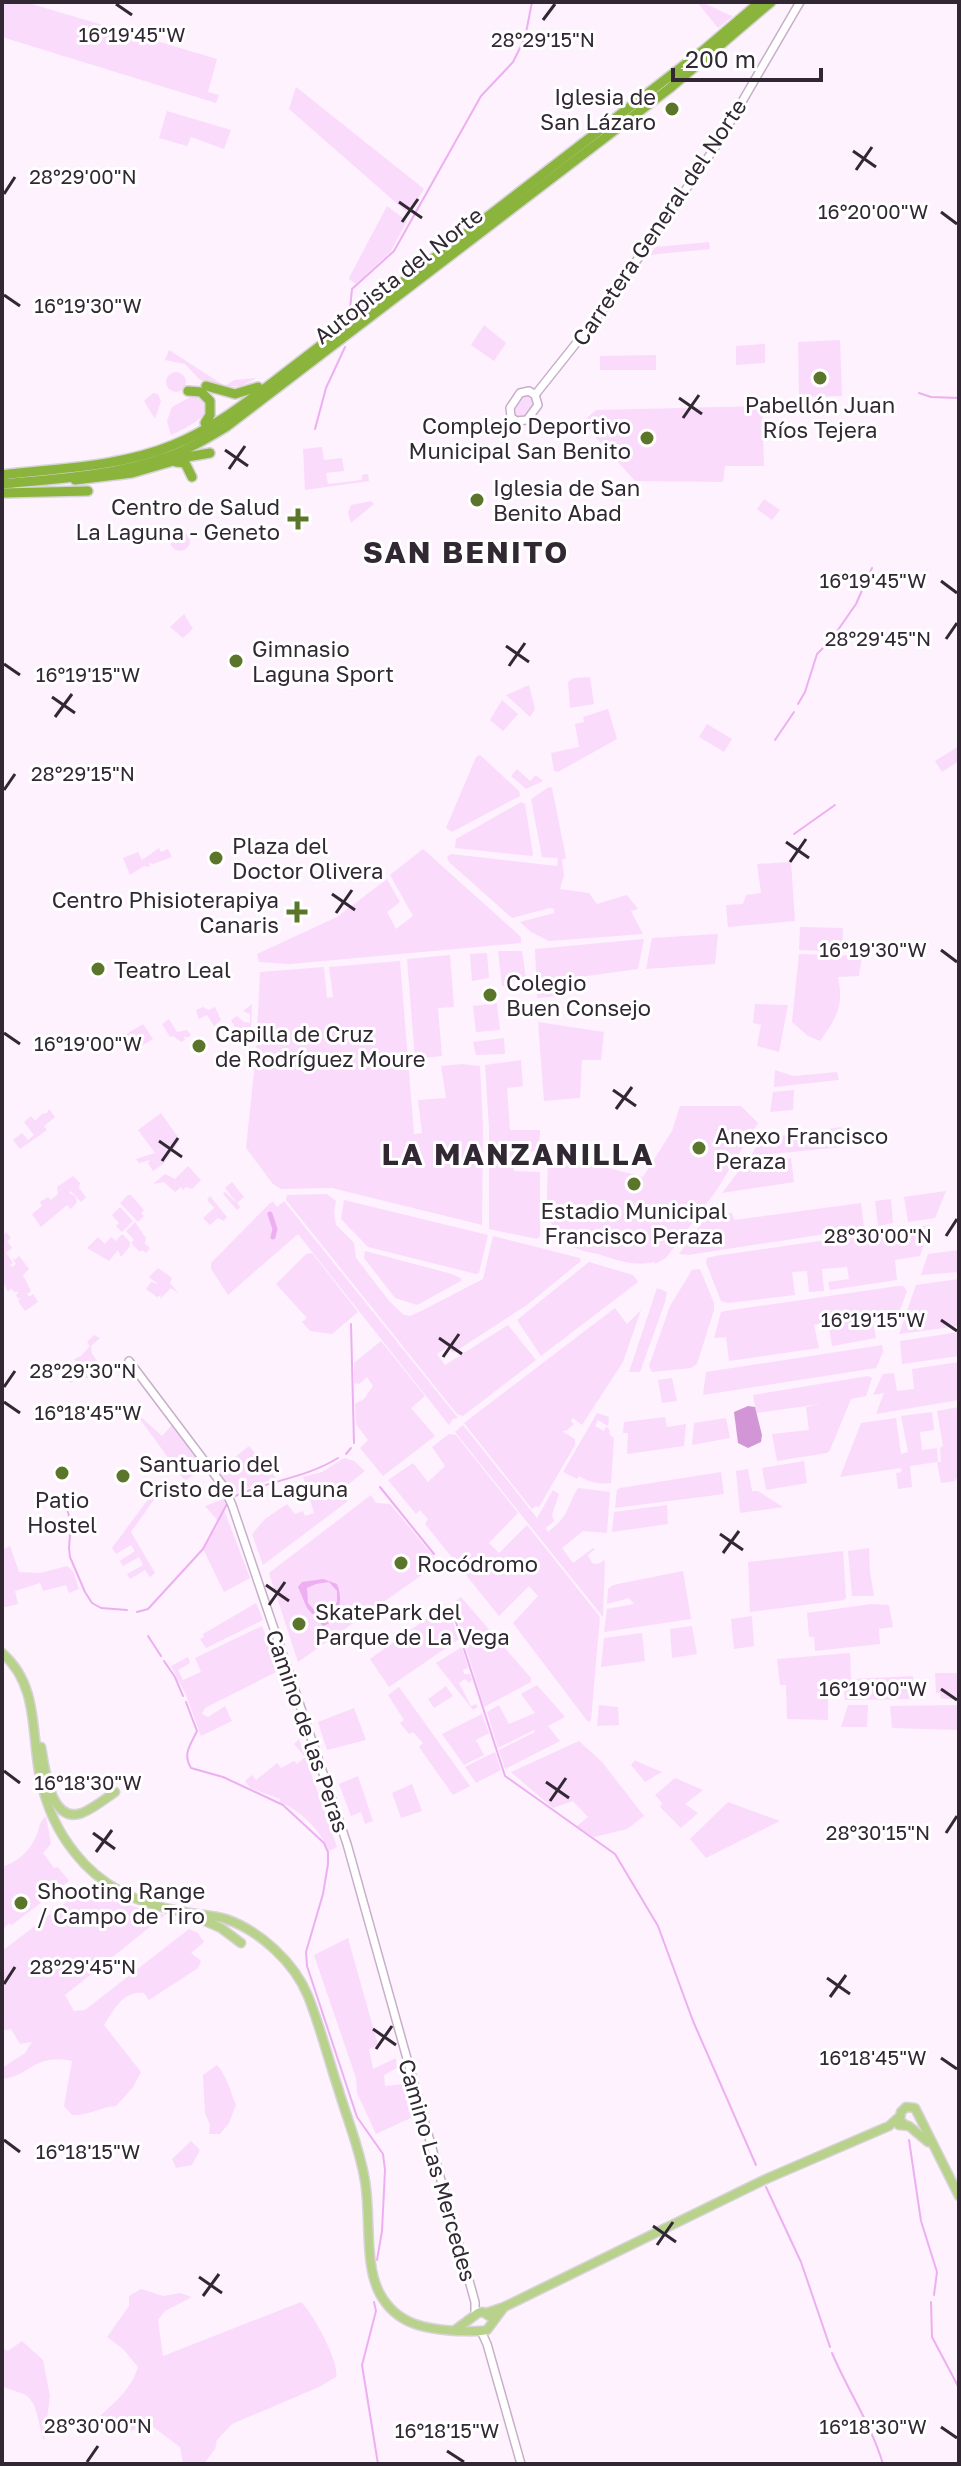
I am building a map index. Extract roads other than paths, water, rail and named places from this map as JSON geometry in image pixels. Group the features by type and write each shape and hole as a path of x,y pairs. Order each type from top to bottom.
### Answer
{"highway":[{"path":"705,49 713,36 753,2"},
{"name":"Autopista del Norte","path":"2,475 136,457 175,444 225,418 705,49 760,2"},
{"name":"Autopista del Norte","path":"2,484 123,469 152,462 189,448 226,427 731,39 742,34 774,2"},
{"path":"57,469 75,461 149,448 205,423 282,369 298,363"},
{"path":"206,386 235,394 258,387"},
{"path":"188,391 201,392 210,401 210,415 205,423"},
{"path":"31,481 94,480 210,453"},
{"path":"165,464 183,462 192,477"},
{"path":"2,493 88,491"}],"main road":[{"name":"Carretera General del Norte","path":"535,395 601,312 718,143 800,2"},
{"path":"529,391 535,395 538,405 527,420 520,422 511,417 510,408 520,393 529,391"},
{"name":"Camino de las Peras","path":"129,1361 229,1497 349,1852"},
{"path":"2,1653 15,1667 28,1691 44,1796 52,1816 76,1855 102,1879 129,1896 163,1908 208,1915 238,1925 277,1952 293,1970 308,1996 360,2159 369,2204 372,2272 380,2295 388,2306 409,2323 433,2330 484,2328 504,2307"},
{"path":"34,1725 52,1793 62,1811 81,1813 115,1792"},
{"name":"Camino Las Mercedes","path":"349,1852 479,2314"},
{"path":"188,1913 221,1928 241,1943"},
{"path":"934,2148 904,2122 903,2109 915,2108 959,2196"},
{"path":"454,2330 479,2314 504,2307 766,2179 889,2126 916,2123 919,2116"},
{"path":"479,2314 472,2324 484,2328"},
{"path":"479,2314 490,2317 484,2328 487,2344 521,2464"}],"waterway":[{"path":"350,309 352,289 394,251 481,96 513,62 525,38 532,2"},
{"path":"315,429 326,388 345,347"},
{"path":"919,393 931,397 959,398"},
{"path":"798,704 817,654 831,640 856,604 872,568"},
{"path":"775,740 794,712"},
{"path":"794,834 835,805"},
{"path":"270,1214 275,1229 273,1237"},
{"path":"351,1324 354,1443"},
{"path":"346,1454 351,1448"},
{"path":"233,1497 313,1470 338,1458"},
{"path":"380,1487 434,1554"},
{"path":"63,1495 71,1523 70,1557 85,1592 92,1603 101,1608 127,1610"},
{"path":"137,1612 148,1609 203,1549 227,1504"},
{"path":"455,1619 461,1638"},
{"path":"148,1636 161,1656"},
{"path":"464,1649 505,1776 615,1854 658,1926 693,2021 756,2165"},
{"path":"164,1661 183,1696"},
{"path":"186,1702 197,1731 187,1754 191,1768 223,1777 283,1805 324,1843 328,1852 323,1894 306,1952 307,1966 357,2117 383,2154 382,2231 377,2260"},
{"path":"909,2140 921,2221 937,2272 934,2295"},
{"path":"766,2187 801,2262 830,2347"},
{"path":"374,2302 376,2311 362,2365 378,2464"},
{"path":"931,2302 932,2337 959,2388"},
{"path":"832,2353 883,2464"}],"place":[{"name":"Iglesia de San Lázaro","path":"672,109"},
{"name":"Pabellón Juan Ríos Tejera","path":"820,378"},
{"name":"Complejo Deportivo Municipal San Benito","path":"647,438"},
{"name":"Iglesia de San Benito Abad","path":"477,500"},
{"name":"Centro de Salud La Laguna - Geneto","path":"298,519"},
{"name":"Gimnasio Laguna Sport","path":"236,661"},
{"name":"Plaza del Doctor Olivera","path":"216,858"},
{"name":"Centro Phisioterapiya Canaris","path":"297,912"},
{"name":"Teatro Leal","path":"98,969"},
{"name":"Colegio Buen Consejo","path":"490,995"},
{"name":"Capilla de Cruz de Rodríguez Moure","path":"199,1046"},
{"name":"Anexo Francisco Peraza","path":"699,1148"},
{"name":"Estadio Municipal Francisco Peraza","path":"634,1184"},
{"name":"Patio Hostel","path":"62,1473"},
{"name":"Santuario del Cristo de La Laguna","path":"123,1476"},
{"name":"Rocódromo","path":"401,1563"},
{"name":"SkatePark del Parque de La Vega","path":"299,1624"},
{"name":"Shooting Range / Campo de Tiro","path":"21,1903"}],"district":[{"name":"SAN BENITO","path":"466,552"},
{"name":"LA MANZANILLA","path":"518,1154"}]}
